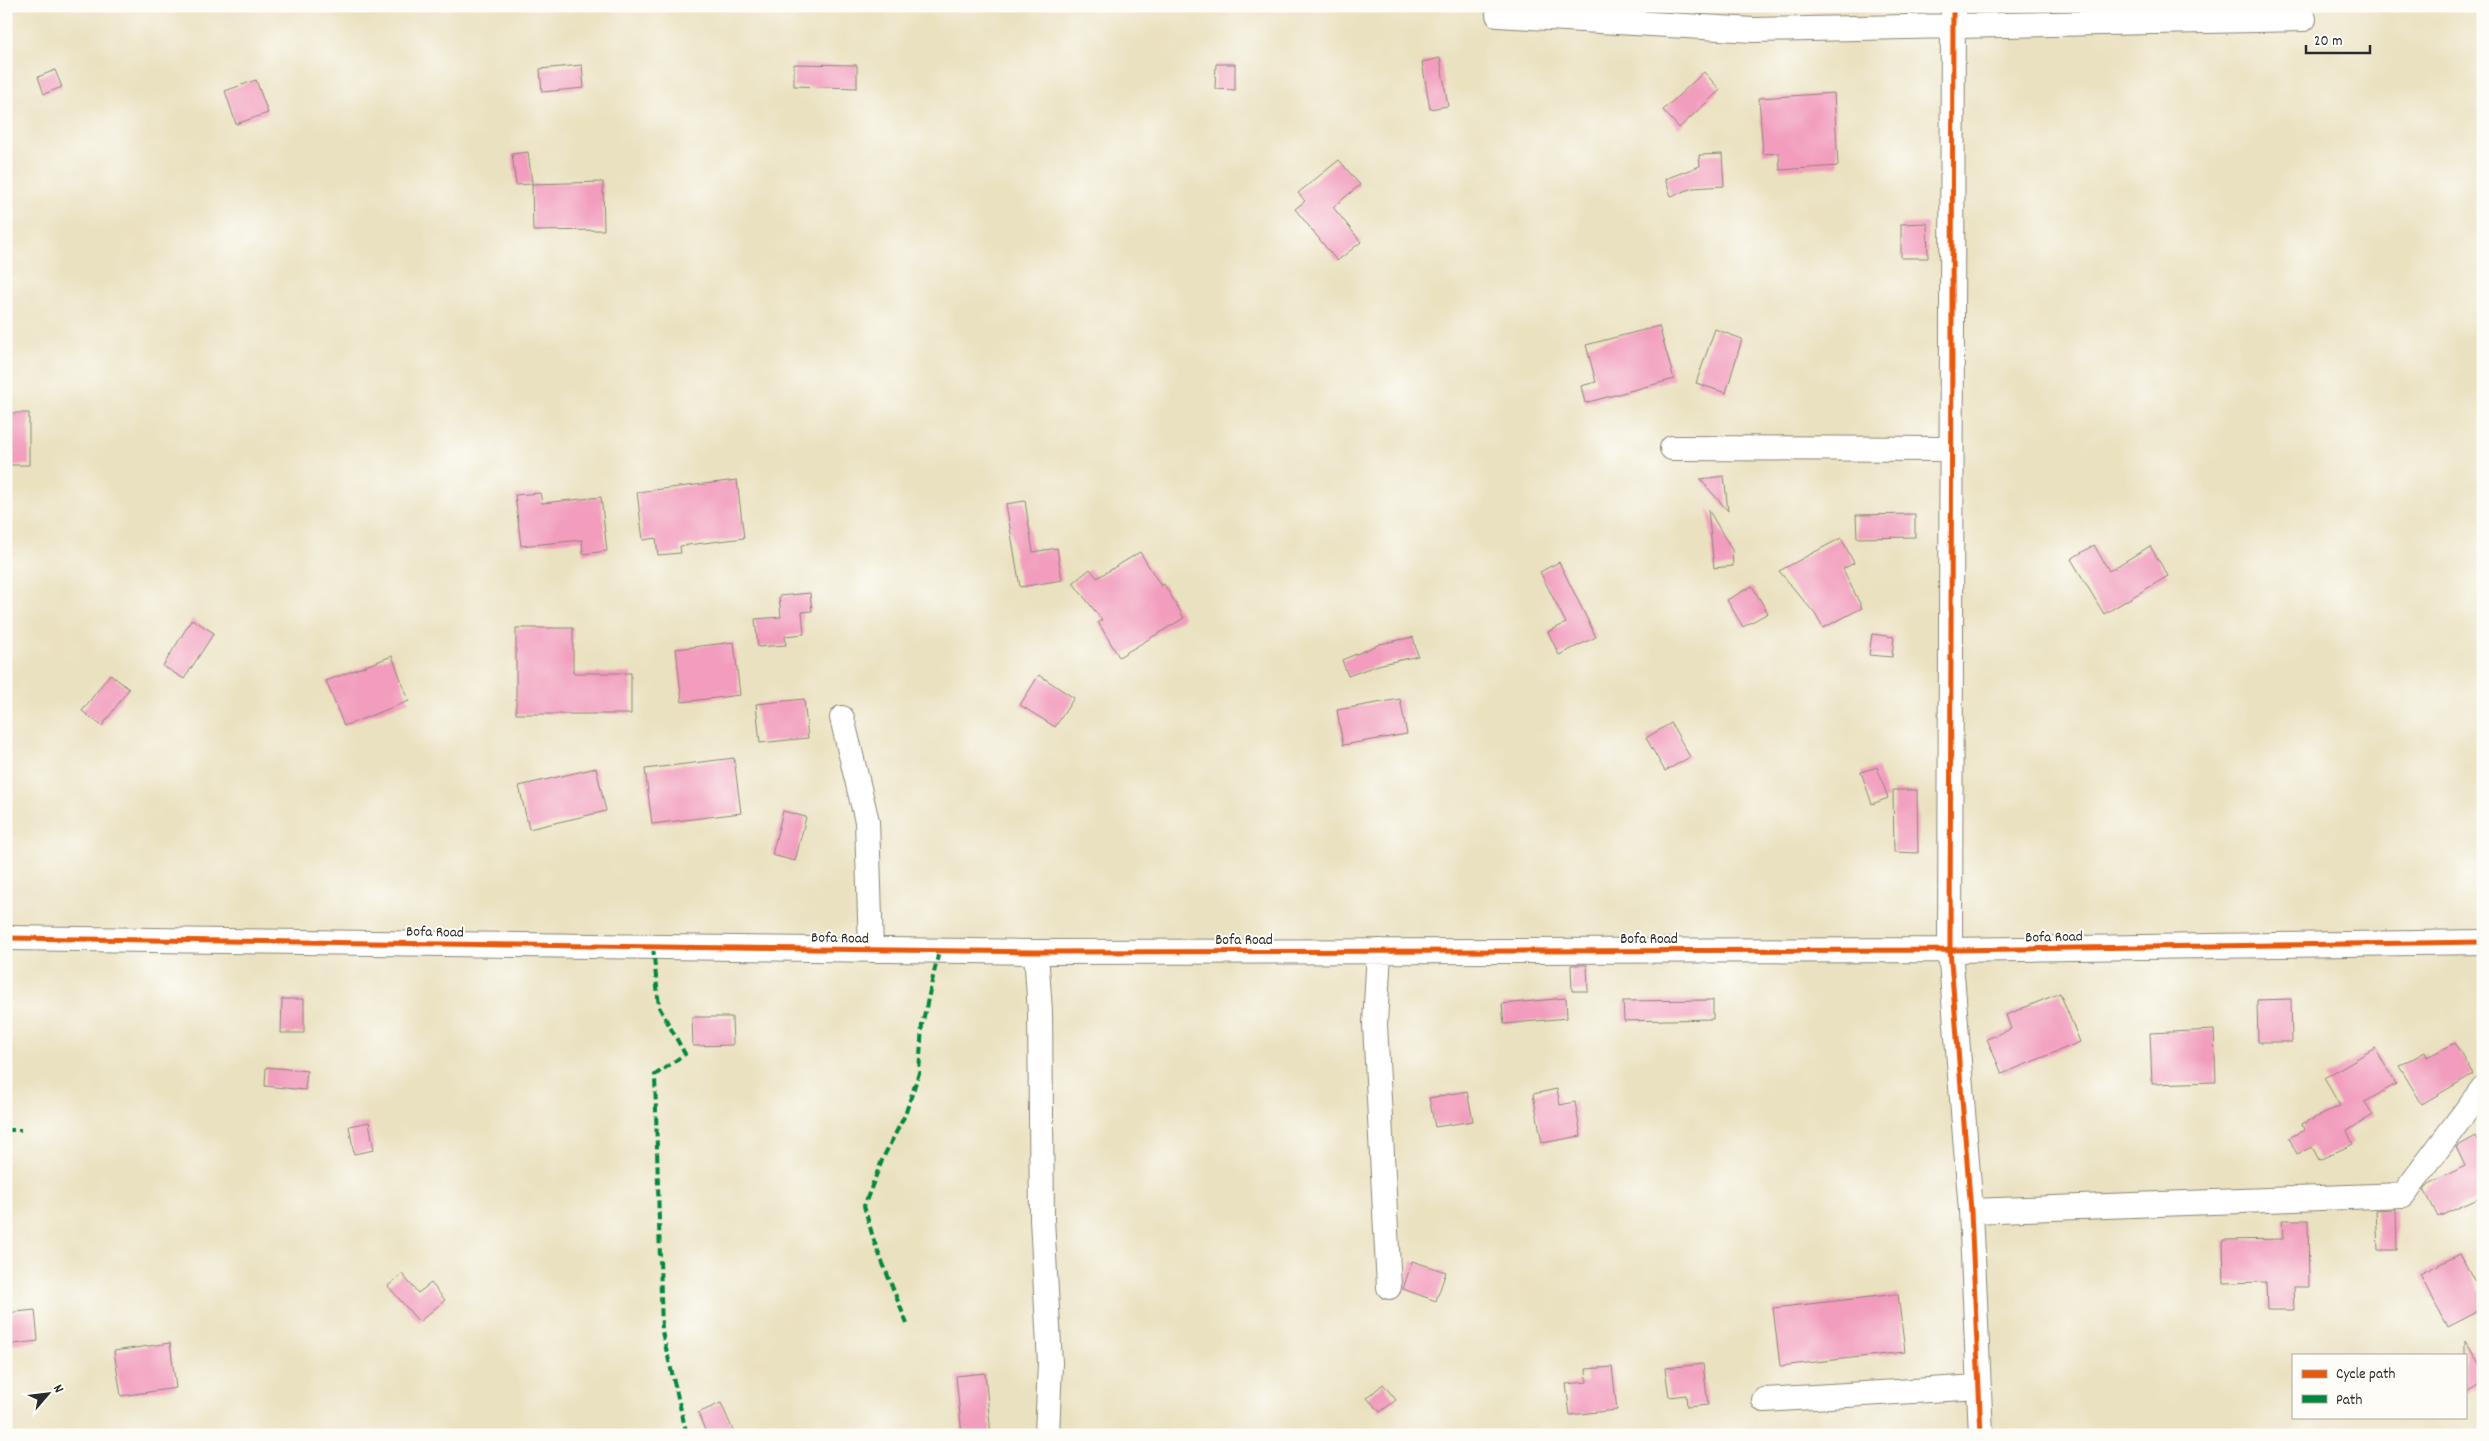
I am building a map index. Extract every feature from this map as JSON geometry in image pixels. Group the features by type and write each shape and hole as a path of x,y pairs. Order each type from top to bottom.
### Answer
{"street":[{"path":"1498,15 1754,30 1953,17 2304,19"},
{"path":"1953,17 1950,950 1970,1211 1980,1435"},
{"path":"1672,448 1951,449"},
{"path":"842,718 867,821 871,950"},
{"name":"Bofa Road","path":"6,938 1036,952 1950,950 2483,942"},
{"path":"1379,951 1375,1024 1389,1287"},
{"path":"1036,952 1040,1012 1042,1218 1050,1363 1047,1435"},
{"path":"1970,1211 2403,1195 2483,1088"},
{"path":"1764,1400 1979,1387"}],"building":[{"path":"1440,58 1448,106 1430,109 1422,62"},
{"path":"794,64 857,65 857,88 794,86"},
{"path":"1216,64 1235,64 1235,90 1215,89"},
{"path":"582,65 584,88 542,92 540,69"},
{"path":"55,70 62,87 44,94 38,77"},
{"path":"1704,72 1720,90 1679,128 1663,110"},
{"path":"256,80 268,113 236,124 225,91"},
{"path":"1834,93 1838,166 1780,170 1779,153 1763,154 1759,98"},
{"path":"528,152 532,184 516,185 512,154"},
{"path":"1722,154 1724,186 1693,188 1671,196 1665,179 1700,166 1699,155"},
{"path":"1339,160 1360,185 1333,207 1361,242 1337,261 1295,209 1305,201 1298,193"},
{"path":"603,182 604,230 533,231 532,184"},
{"path":"1927,223 1928,258 1901,258 1901,224"},
{"path":"1659,326 1674,379 1585,403 1581,386 1596,382 1586,345"},
{"path":"1715,329 1742,339 1726,393 1696,383"},
{"path":"6,413 29,413 29,465 6,465"},
{"path":"1724,476 1728,511 1700,479"},
{"path":"737,480 744,538 680,546 681,553 658,555 656,538 643,540 637,492"},
{"path":"540,493 542,503 601,497 607,551 583,554 582,540 521,546 515,495"},
{"path":"1025,501 1033,552 1057,548 1062,580 1020,587 1006,504"},
{"path":"1708,509 1732,550 1733,566 1714,568"},
{"path":"1915,514 1915,537 1857,538 1856,515"},
{"path":"1841,538 1854,563 1843,569 1862,608 1823,628 1815,614 1779,571"},
{"path":"2094,545 2109,571 2150,546 2168,576 2104,614 2071,559"},
{"path":"1140,552 1161,586 1164,584 1184,618 1119,657 1098,622 1102,620 1073,583 1090,569 1097,578"},
{"path":"1559,562 1596,637 1559,655 1548,632 1566,623 1540,572"},
{"path":"1752,586 1768,613 1743,627 1727,600"},
{"path":"810,593 812,611 802,612 804,634 785,636 786,645 758,647 755,619 781,617 779,596"},
{"path":"192,619 214,633 184,679 163,666"},
{"path":"516,628 573,628 573,673 631,673 631,714 516,714"},
{"path":"1872,634 1894,637 1892,657 1869,655"},
{"path":"1413,637 1418,656 1378,665 1348,676 1342,660 1380,644"},
{"path":"734,642 740,695 682,702 676,649"},
{"path":"392,656 409,701 344,726 326,681"},
{"path":"110,674 129,689 102,726 82,711"},
{"path":"1039,675 1074,698 1055,727 1020,705"},
{"path":"804,699 808,738 760,743 756,704"},
{"path":"1400,699 1407,734 1343,745 1337,710"},
{"path":"1671,723 1690,757 1665,771 1646,738"},
{"path":"734,758 741,813 652,824 645,769"},
{"path":"1877,767 1888,798 1872,804 1861,772"},
{"path":"596,768 606,811 529,829 519,786"},
{"path":"1893,790 1917,790 1918,853 1894,852"},
{"path":"783,811 806,817 795,861 772,855"},
{"path":"1571,965 1587,965 1588,991 1572,991"},
{"path":"2060,993 2080,1042 2002,1074 1987,1039 2011,1029 2006,1015"},
{"path":"1566,998 1567,1018 1504,1024 1502,1004"},
{"path":"282,999 304,999 304,1033 281,1033"},
{"path":"2291,999 2292,1042 2258,1042 2257,1000"},
{"path":"1713,1000 1713,1019 1624,1021 1623,1001"},
{"path":"692,1017 732,1017 733,1045 693,1046"},
{"path":"2214,1030 2216,1082 2152,1084 2150,1033"},
{"path":"2455,1043 2473,1074 2422,1104 2399,1066 2425,1052 2427,1057"},
{"path":"2375,1048 2396,1084 2365,1102 2373,1115 2347,1131 2353,1144 2319,1160 2312,1147 2297,1154 2289,1138 2304,1130 2302,1124 2340,1106 2324,1078"},
{"path":"266,1067 307,1071 305,1090 265,1086"},
{"path":"1557,1089 1560,1105 1575,1102 1581,1136 1542,1143 1533,1094"},
{"path":"1467,1091 1473,1121 1435,1127 1429,1098"},
{"path":"369,1122 374,1150 354,1154 349,1126"},
{"path":"2476,1136 2483,1149 2483,1204 2480,1198 2438,1217 2424,1189 2429,1184 2465,1166 2456,1147"},
{"path":"2396,1209 2397,1250 2378,1250 2376,1210"},
{"path":"2282,1220 2308,1220 2309,1287 2293,1287 2294,1310 2267,1310 2266,1282 2224,1283 2223,1240 2283,1239"},
{"path":"2460,1254 2483,1297 2483,1309 2448,1327 2420,1274"},
{"path":"1412,1261 1446,1272 1436,1301 1403,1289"},
{"path":"402,1274 418,1293 431,1283 445,1300 419,1322 388,1286"},
{"path":"1898,1294 1905,1352 1780,1366 1773,1308"},
{"path":"35,1310 38,1341 6,1345 6,1313"},
{"path":"2465,1341 2483,1370 2483,1382 2466,1392 2466,1354"},
{"path":"170,1343 176,1388 121,1396 114,1351"},
{"path":"1703,1364 1708,1405 1687,1407 1686,1395 1669,1397 1665,1368"},
{"path":"1612,1367 1617,1410 1570,1415 1566,1384 1587,1382 1586,1369"},
{"path":"985,1373 991,1435 962,1435 956,1376"},
{"path":"1383,1384 1396,1400 1380,1412 1367,1398"},
{"path":"721,1403 735,1435 707,1435 698,1413"}],"marked path":[{"path":"653,947 659,1007 685,1054 655,1075 662,1332 687,1435"},
{"path":"907,1324 874,1241 864,1206 883,1158 905,1115 919,1073 922,1025 939,951"},
{"path":"6,1130 21,1130"}],"cycle path":[{"path":"1953,6 1950,950 1971,1211 1981,1435"},
{"path":"6,938 1036,952 1950,950 2483,942"}]}
